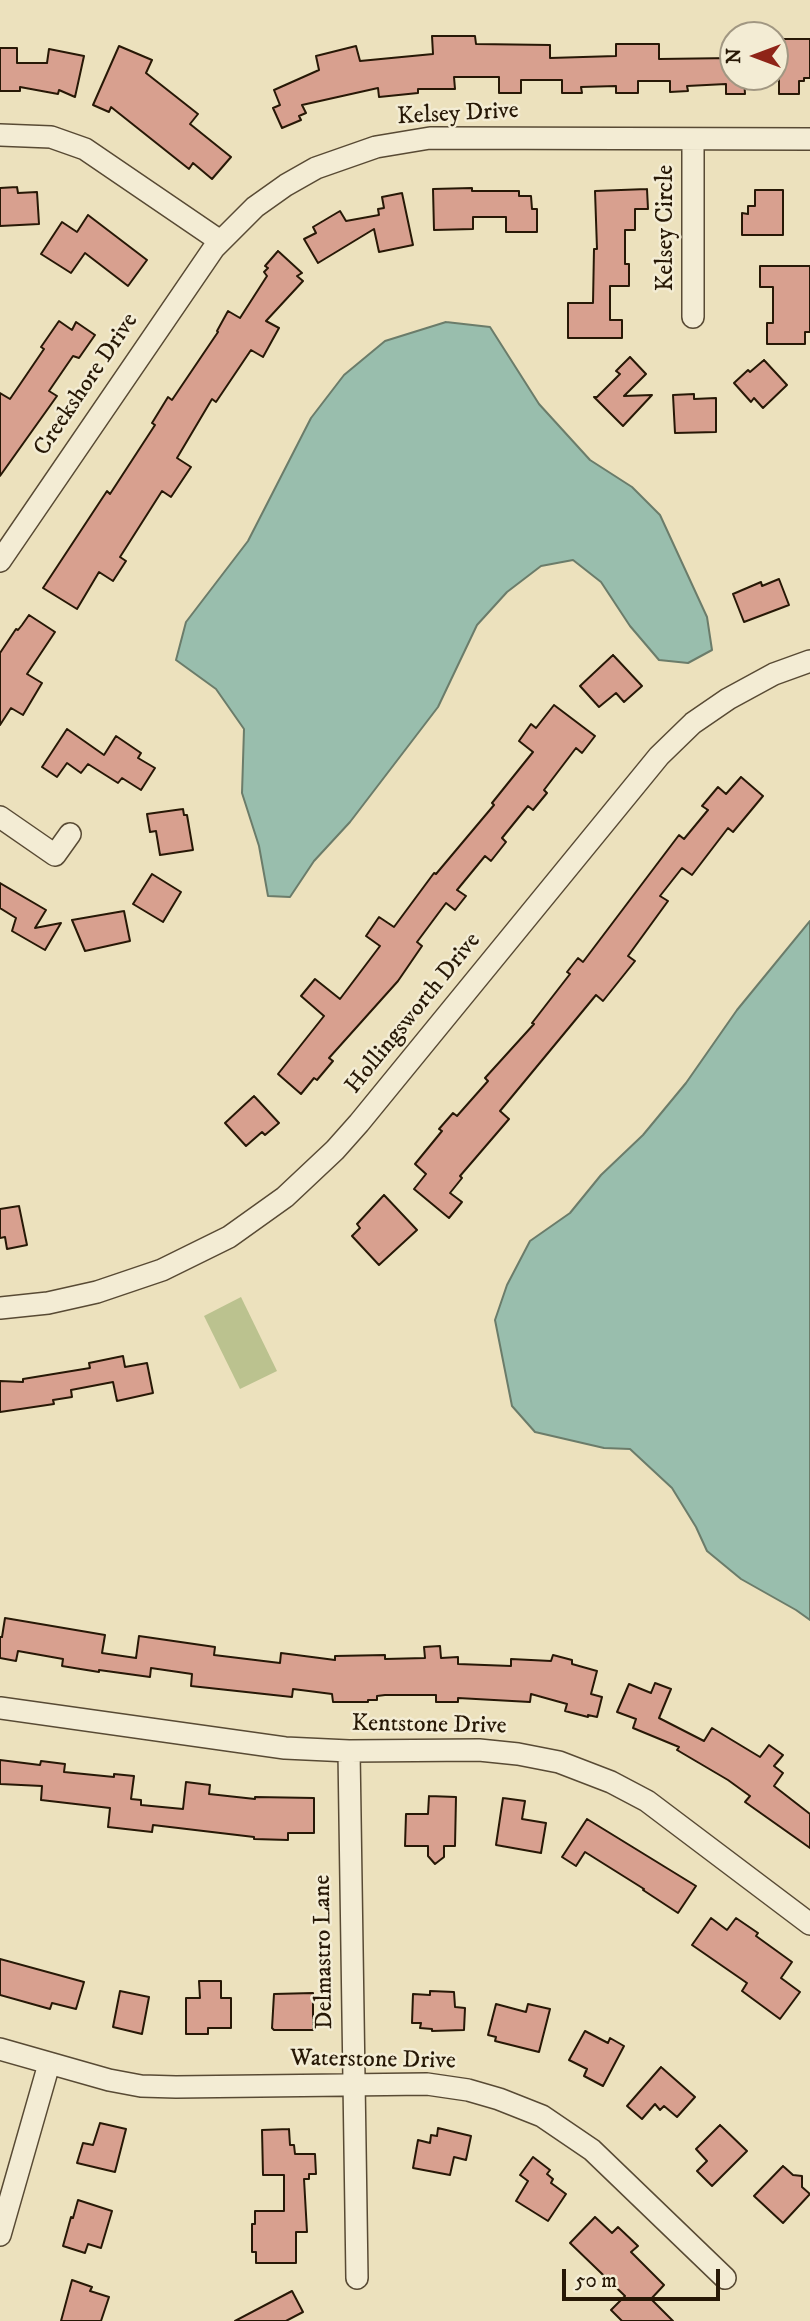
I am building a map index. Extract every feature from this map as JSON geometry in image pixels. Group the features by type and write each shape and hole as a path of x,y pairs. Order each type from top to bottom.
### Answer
{"street":[{"path":"0,135 51,137 85,149 220,241"},
{"name":"Kelsey Drive","path":"220,241 246,215 295,180 339,158 415,139 810,139"},
{"name":"Kelsey Circle","path":"693,139 693,317"},
{"name":"Creekshore Drive","path":"0,561 198,268 220,241"},
{"name":"Hollingsworth Drive","path":"0,1308 67,1300 128,1284 229,1237 285,1197 335,1150 359,1123 659,755 693,723 728,699 774,674 810,661"},
{"path":"0,817 55,855 70,834"},
{"name":"Kentstone Drive","path":"0,1707 270,1746 349,1751 479,1750 559,1762 625,1789 659,1810 810,1924"},
{"name":"Delmastro Lane","path":"349,1751 357,2278"},
{"name":"Waterstone Drive","path":"0,2049 109,2080 152,2087 427,2084 499,2098 542,2116 592,2150 725,2278"},
{"path":"0,2235 50,2064"}],"shaded area":[{"path":"446,322 490,327 539,404 590,460 632,487 660,515 707,617 712,650 688,663 659,660 630,626 601,582 573,560 541,566 507,592 477,625 438,707 350,822 314,861 290,897 268,896 259,846 242,793 244,729 216,689 176,660 186,622 248,541 311,418 344,375 385,341"},
{"path":"810,921 810,1620 741,1579 707,1551 672,1488 630,1449 604,1448 535,1432 512,1406 495,1320 507,1285 530,1241 570,1213 601,1175 643,1135 686,1083 737,1010"},
{"path":"241,1297 277,1371 240,1389 204,1316"}],"building":[{"path":"432,36 475,36 476,44 550,45 550,58 616,56 616,44 659,44 659,59 719,58 719,84 687,86 688,91 670,92 670,81 638,81 638,93 616,93 616,86 581,87 582,93 562,93 562,80 521,80 521,93 499,93 499,77 454,77 455,89 418,89 418,93 379,97 378,88 302,105 306,113 299,116 301,120 282,128 273,108 280,105 274,90 319,70 316,56 356,46 360,61 433,54"},
{"path":"789,39 810,39 810,78 799,81 799,94 779,94 779,91 789,91"},
{"path":"119,46 152,60 146,73 198,114 190,124 231,157 212,179 193,163 189,169 111,107 109,112 93,105"},
{"path":"0,48 17,48 17,63 47,63 49,49 84,56 75,97 59,90 58,94 20,87 20,91 0,91"},
{"path":"726,91 745,91 745,94 726,94"},
{"path":"17,187 18,193 37,192 39,224 0,226 0,188"},
{"path":"472,188 472,191 519,191 519,196 531,196 532,209 537,209 537,232 506,232 506,217 473,217 473,229 434,230 433,189"},
{"path":"647,189 648,209 635,209 635,230 625,230 625,264 629,264 629,286 610,286 610,320 622,320 622,338 568,338 568,303 593,303 594,249 597,249 595,191"},
{"path":"755,190 783,190 783,235 742,235 742,213 748,214 748,206 755,206"},
{"path":"402,193 413,245 379,252 374,229 318,263 304,239 316,233 313,227 340,211 346,221 379,215 378,209 384,208 382,197"},
{"path":"88,215 147,260 128,286 85,253 71,273 41,254 62,222 77,232"},
{"path":"278,251 302,273 297,276 303,281 266,321 279,328 263,357 251,350 216,402 212,399 177,458 191,467 171,497 162,491 120,557 126,561 113,581 99,572 77,609 43,588 107,491 110,494 155,425 152,423 168,397 172,400 218,332 228,311 240,318 267,276 264,272 268,268 265,266"},
{"path":"760,266 810,266 810,332 805,332 805,344 767,344 767,323 773,323 773,287 760,287"},
{"path":"59,321 72,330 76,322 95,335 79,358 73,356 49,391 57,396 0,476 0,393 10,399 44,349 41,347"},
{"path":"630,357 646,374 624,396 652,395 623,426 594,397 620,374 616,371"},
{"path":"764,360 787,385 763,408 754,398 751,402 734,383"},
{"path":"694,394 694,399 716,398 716,432 675,433 673,395"},
{"path":"779,579 789,605 744,622 733,594 761,582 762,586"},
{"path":"29,615 55,632 27,674 42,683 23,715 11,708 0,725 0,653"},
{"path":"613,655 642,686 624,702 616,693 599,707 580,686"},
{"path":"554,705 595,736 582,753 576,748 544,790 547,793 533,810 528,806 502,838 506,842 491,861 485,856 457,890 466,896 455,910 446,903 417,942 422,946 398,981 329,1058 333,1061 317,1080 314,1078 301,1094 278,1074 324,1016 301,996 315,979 340,999 380,946 366,936 379,917 394,927 434,873 436,874 494,805 492,803 533,752 519,741 531,724 536,728"},
{"path":"67,729 104,755 116,736 141,753 138,758 155,768 141,790 122,778 118,783 88,764 81,773 67,763 57,777 42,767"},
{"path":"741,777 763,796 733,832 728,828 692,875 682,868 660,896 668,901 628,956 635,961 603,1001 596,995 500,1111 509,1119 460,1176 462,1178 450,1193 462,1202 449,1218 414,1189 426,1174 415,1164 442,1131 439,1129 453,1113 457,1116 488,1081 485,1078 534,1024 532,1023 570,974 567,972 578,958 583,962 679,835 684,839 708,810 702,806 718,787 726,794"},
{"path":"183,809 184,815 187,815 193,850 160,855 156,831 150,832 147,814"},
{"path":"152,874 181,892 163,922 133,904"},
{"path":"0,883 46,910 35,928 61,923 45,950 12,931 16,918 0,908"},
{"path":"124,911 130,941 85,951 72,920"},
{"path":"254,1096 279,1123 265,1135 262,1132 246,1146 225,1123"},
{"path":"384,1195 417,1230 379,1265 352,1236 360,1228 357,1224"},
{"path":"19,1206 27,1245 7,1249 5,1237 0,1238 0,1209"},
{"path":"123,1356 125,1367 147,1363 153,1393 117,1401 113,1382 71,1390 72,1397 53,1400 54,1404 0,1412 0,1381 23,1382 23,1379 90,1368 89,1363"},
{"path":"5,1618 105,1635 102,1653 136,1658 139,1636 215,1647 214,1655 280,1663 281,1653 335,1660 335,1656 385,1655 385,1659 425,1658 424,1647 440,1646 441,1658 458,1657 458,1664 511,1666 511,1659 551,1661 553,1655 597,1671 591,1694 602,1697 597,1717 588,1717 565,1711 567,1704 531,1694 530,1702 458,1698 458,1702 436,1702 436,1695 385,1695 377,1696 377,1700 368,1702 333,1702 332,1694 293,1689 292,1697 191,1686 192,1674 151,1668 150,1677 99,1672 62,1666 63,1659 18,1651 16,1661 0,1658 0,1637"},
{"path":"655,1683 671,1689 659,1718 704,1741 712,1728 760,1757 769,1745 783,1755 774,1766 783,1773 774,1786 810,1814 810,1848 745,1802 750,1796 728,1780 677,1750 679,1747 633,1728 636,1719 617,1712 629,1684 651,1693"},
{"path":"0,1760 40,1765 41,1761 65,1764 64,1772 114,1777 114,1774 134,1776 131,1799 141,1800 141,1805 183,1809 186,1782 210,1785 209,1794 255,1799 314,1798 314,1833 288,1833 288,1840 254,1839 153,1825 152,1832 108,1827 110,1808 41,1800 42,1786 0,1784"},
{"path":"429,1796 456,1797 455,1846 444,1846 444,1857 435,1864 428,1856 428,1846 405,1846 406,1814 428,1814"},
{"path":"503,1798 525,1801 522,1819 546,1823 541,1853 496,1845"},
{"path":"587,1819 696,1886 678,1913 585,1852 576,1866 562,1857"},
{"path":"711,1918 727,1930 736,1918 792,1962 781,1978 800,1992 780,2019 742,1991 747,1983 692,1945"},
{"path":"0,1959 84,1982 76,2009 52,2003 50,2009 0,1995"},
{"path":"199,1981 221,1981 221,1998 231,1998 231,2028 208,2028 208,2034 186,2034 186,1998 200,1998"},
{"path":"120,1991 149,1997 142,2034 113,2027"},
{"path":"430,1991 454,1992 455,2007 465,2008 464,2030 432,2031 420,2028 421,2023 412,2023 413,1994 430,1995"},
{"path":"313,1993 313,2030 272,2028 274,1994"},
{"path":"496,2004 526,2012 528,2004 550,2009 539,2052 495,2041 496,2037 488,2035"},
{"path":"585,2031 608,2043 610,2038 624,2046 603,2086 584,2076 587,2069 569,2060"},
{"path":"661,2067 695,2097 677,2117 664,2106 660,2110 655,2104 642,2119 627,2106"},
{"path":"100,2123 126,2129 115,2172 77,2163 83,2143 93,2145"},
{"path":"720,2125 747,2151 712,2186 697,2171 707,2161 696,2149"},
{"path":"438,2128 471,2136 466,2160 454,2157 450,2175 413,2168 418,2140 430,2143 431,2135 437,2136"},
{"path":"289,2129 290,2145 294,2145 295,2154 315,2154 316,2174 309,2174 309,2179 304,2179 307,2232 296,2232 296,2263 256,2263 256,2252 252,2252 255,2211 284,2211 284,2175 263,2175 262,2130"},
{"path":"533,2157 550,2170 547,2174 553,2179 551,2183 566,2194 548,2221 516,2201 528,2181 520,2175"},
{"path":"783,2166 793,2175 802,2176 802,2187 810,2194 783,2223 754,2196"},
{"path":"78,2200 112,2211 101,2248 88,2244 85,2253 63,2246"},
{"path":"595,2217 612,2233 618,2227 638,2246 631,2252 664,2285 651,2299 673,2321 622,2321 611,2310 625,2296 570,2243"},
{"path":"72,2280 92,2287 90,2291 109,2297 101,2321 61,2321"},
{"path":"292,2291 303,2312 286,2321 235,2321"}]}
